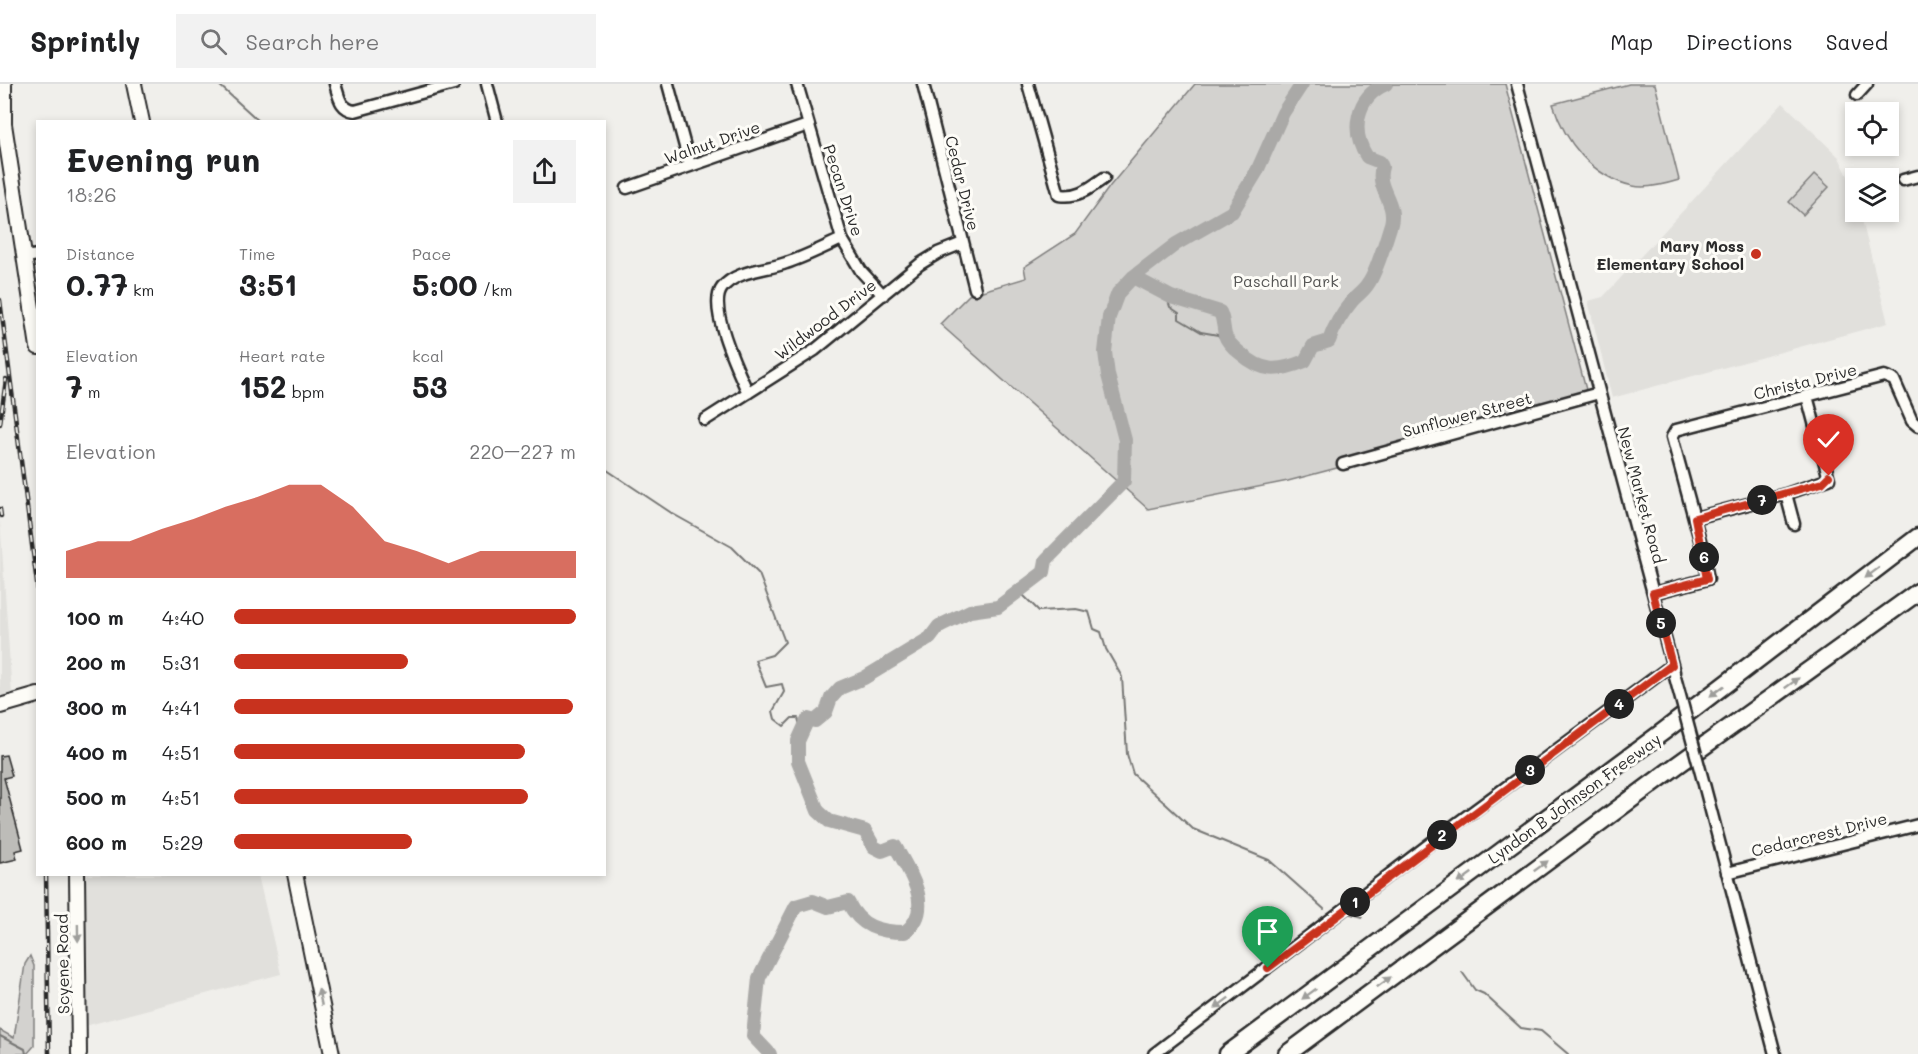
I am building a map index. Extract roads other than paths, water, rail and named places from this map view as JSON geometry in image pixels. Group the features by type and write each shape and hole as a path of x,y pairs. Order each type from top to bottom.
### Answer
{"highway":[{"name":"Lyndon B Johnson Freeway","path":"1228,1054 1665,731 1918,537"},
{"name":"Lyndon B Johnson Freeway","path":"1287,1054 1676,766 1918,592"}],"main road":[{"path":"4,84 4,124 31,256 36,321"},
{"path":"134,84 142,120"},
{"path":"0,706 36,696"},
{"name":"Scyene Road","path":"77,876 79,1054"},
{"path":"295,876 332,1054"}],"street":[{"path":"335,84 340,102 347,110 355,111 454,84"},
{"path":"487,84 496,120"},
{"path":"668,84 690,165"},
{"name":"Pecan Drive","path":"797,84 842,239 861,271 883,295"},
{"name":"Cedar Drive","path":"923,84 975,289"},
{"path":"1028,84 1059,195 1071,197 1083,193 1104,178"},
{"name":"New Market Road","path":"1517,84 1775,1054"},
{"path":"1857,95 1867,84"},
{"name":"Walnut Drive","path":"627,188 808,125"},
{"path":"1902,180 1918,176"},
{"path":"748,393 728,348 717,300 722,287 739,276 785,263 842,239"},
{"name":"Wildwood Drive","path":"705,420 815,350 920,264 938,253 963,243"},
{"name":"Christa Drive","path":"1695,518 1673,433 1679,429 1884,376 1890,377 1912,421 1918,426"},
{"name":"Sunflower Street","path":"1343,464 1599,393"},
{"path":"1653,593 1707,579 1695,518 1786,494 1829,479 1807,396"},
{"path":"1786,494 1794,524"},
{"path":"1154,1054 1444,833 1672,665"},
{"name":"Cedarcrest Drive","path":"1727,873 1918,825"}],"waterway":[{"path":"218,84 258,120"},
{"path":"770,1054 753,1036 759,978 796,906 813,901 828,907 848,902 864,922 879,929 896,932 905,932 914,923 918,912 917,890 895,846 882,851 874,847 865,831 829,821 818,811 798,761 798,741 808,719 815,721 826,712 831,698 840,688 864,678 930,638 939,626 970,611 998,607 1044,572 1046,560 1124,481 1125,440 1108,375 1105,352 1109,317 1118,293 1133,277 1176,244 1232,212 1257,171 1283,113 1302,84"},
{"path":"1133,277 1171,297 1220,312 1227,340 1248,360 1256,364 1279,369 1305,361 1313,346 1329,341 1345,310 1365,289 1378,264 1391,224 1391,209 1381,182 1382,167 1380,162 1367,157 1362,147 1358,126 1362,106 1368,97 1386,84"},
{"path":"1166,294 1170,307 1179,313 1179,319 1201,332 1218,335 1223,341 1231,344"},
{"path":"606,469 673,514 732,547 759,574 785,642 772,655 755,660 766,687 782,684 784,692 773,711 775,719 784,726 792,718 798,718 802,733"},
{"path":"1019,591 1039,611 1076,609 1089,612 1094,629 1101,632 1106,649 1122,677 1127,754 1133,774 1193,829 1269,860 1324,909"},
{"path":"1347,913 1363,917"},
{"path":"1462,972 1475,990 1484,994 1521,1028 1541,1031 1568,1054"},
{"path":"0,1036 25,1049 26,1054"}],"railway":[{"path":"0,300 36,576"},
{"path":"0,424 6,379"},
{"path":"0,509 1,516"},
{"path":"46,876 49,1054"}],"place":[{"name":"Mary Moss Elementary School","path":"1756,254"}],"park label":[{"name":"Paschall Park","path":"1286,280"}]}
